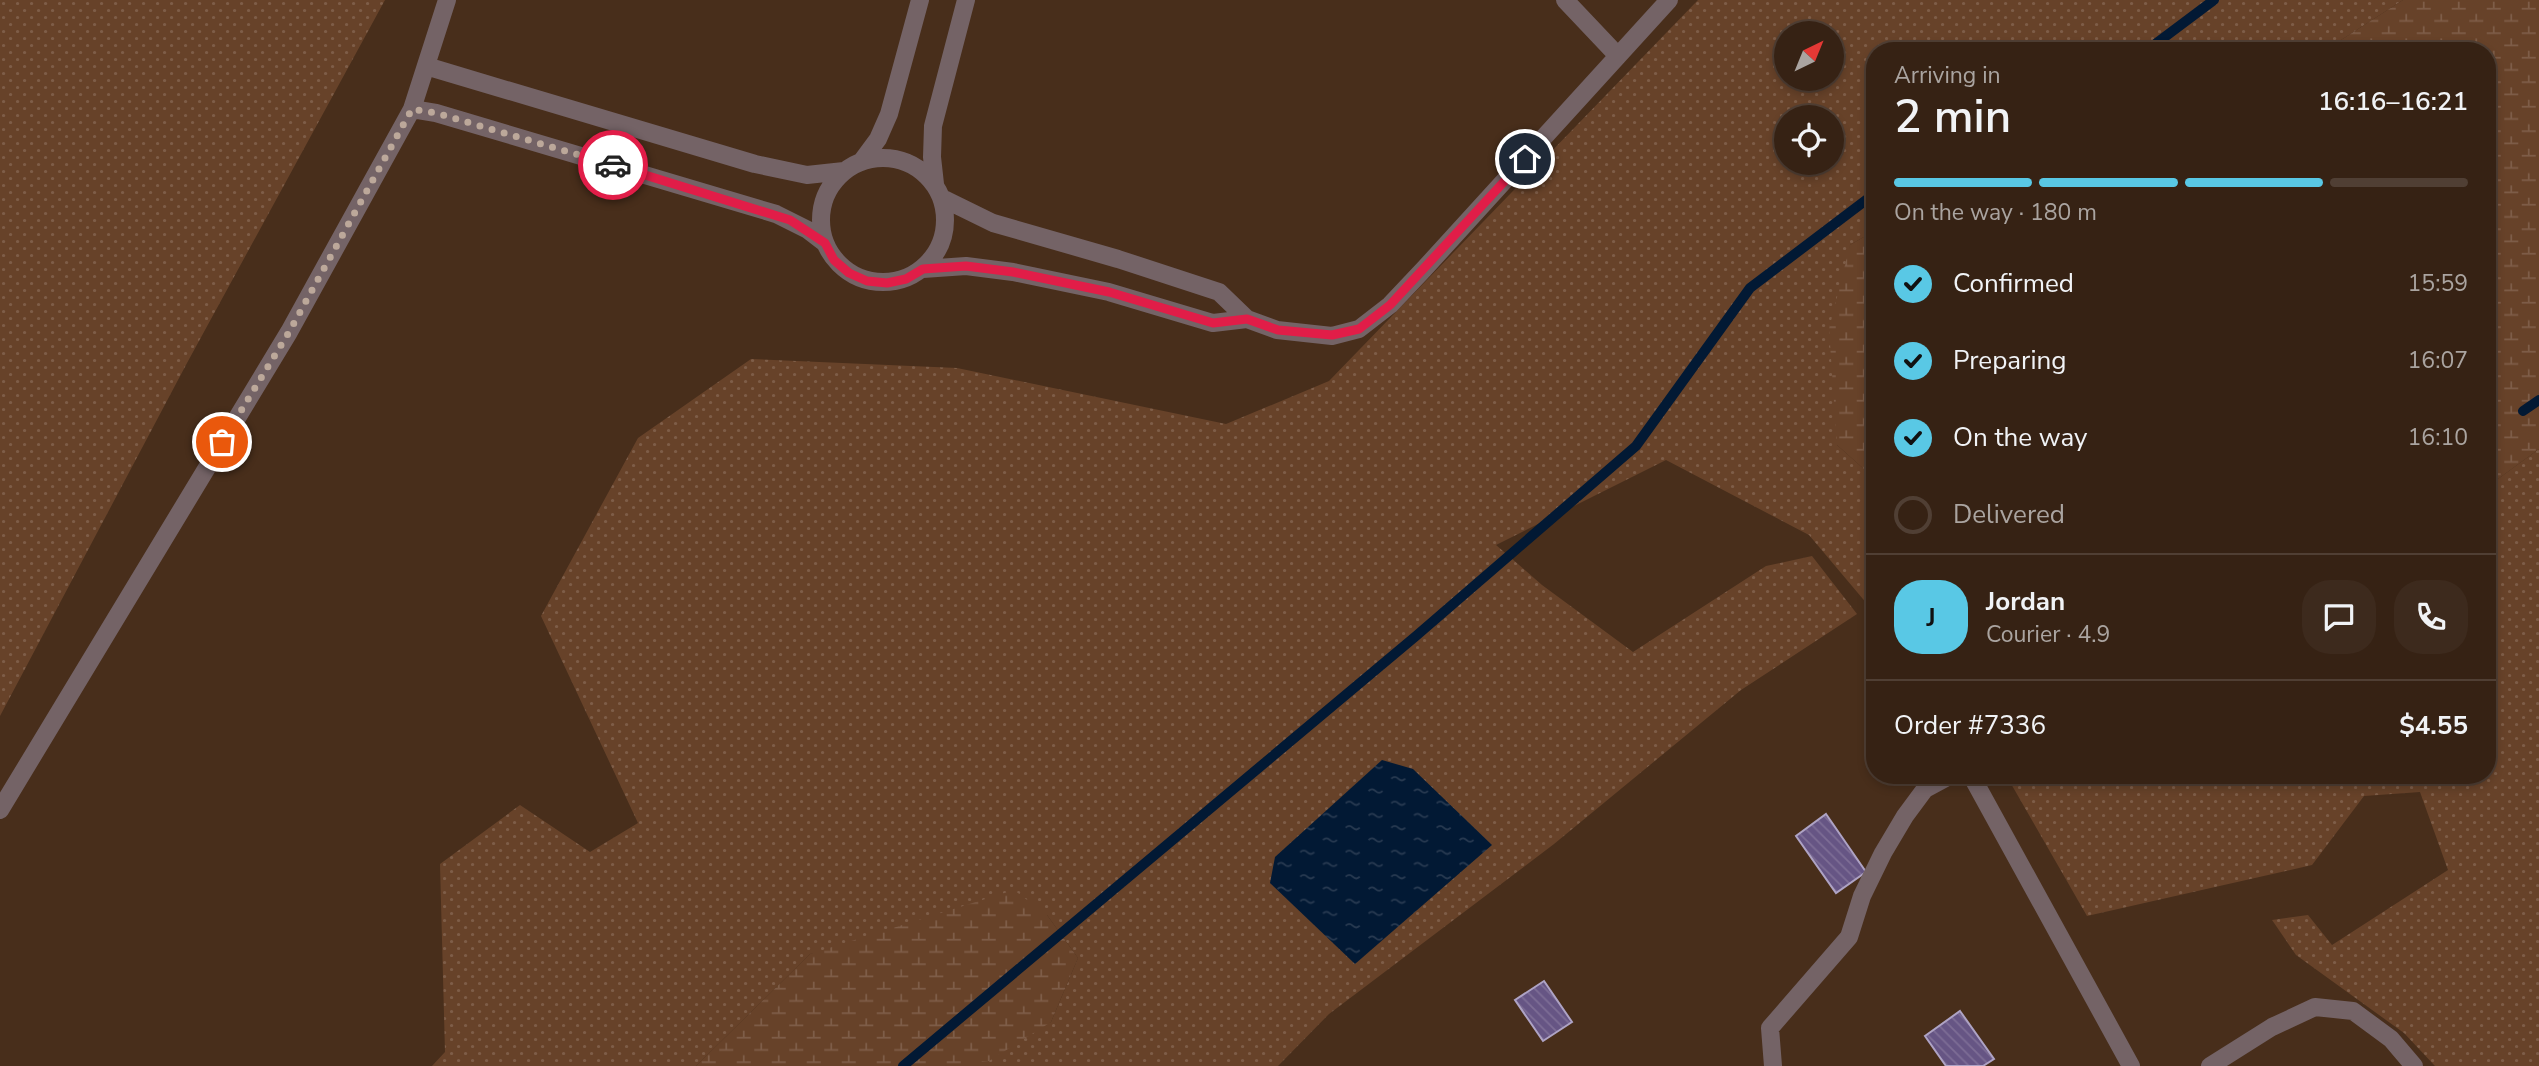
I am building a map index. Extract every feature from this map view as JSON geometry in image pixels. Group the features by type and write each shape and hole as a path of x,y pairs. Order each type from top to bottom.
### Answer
{"street":[{"path":"0,810 289,332 412,109 447,0"},
{"path":"920,0 889,114 878,139 860,162 844,172 831,186 822,204 820,224 825,243 834,260 849,273 867,281 887,283 906,279 923,269 936,254 944,237 946,218 932,157 933,126 966,0"},
{"path":"1565,0 1618,56"},
{"path":"860,162 880,158 900,160 918,168 939,191 993,223 1219,292 1247,319 1278,330 1332,335 1359,329 1390,305 1668,0"},
{"path":"426,66 755,164 807,175 844,172"},
{"path":"412,109 436,113 776,214 825,243"},
{"path":"923,269 966,266 1013,272 1109,292 1213,323 1247,319"},
{"path":"1773,1066 1770,1028 1849,937 1862,896 1883,853 1925,789 1934,784"},
{"path":"1976,784 2131,1066"},
{"path":"2210,1066 2272,1027 2315,1007 2353,1011 2391,1038 2414,1066"}],"green space":[{"path":"0,0 385,0 187,363 0,716"},
{"path":"1698,0 2403,0 2338,42 1866,42 1866,236 1850,245 1837,445 1866,471 1866,603 1809,535 1666,460 1496,545 1542,585 1633,652 1766,566 1812,556 1857,614 1741,690 1554,844 1329,1014 1278,1066 945,1066 1051,1022 1078,958 1047,915 810,954 696,1066 432,1066 445,1052 440,864 520,805 590,852 638,823 541,616 638,438 751,359 957,368 1226,424 1329,381"},
{"path":"2403,0 2539,0 2539,449 2496,480 2496,42 2338,42"},
{"path":"1866,236 1866,471 1837,445 1829,329 1850,245"},
{"path":"2539,449 2539,1066 2435,1066 2404,1033 2296,955 2272,920 2308,915 2332,945 2448,870 2420,792 2364,796 2312,865 2087,916 2011,784 2496,784 2496,480"},
{"path":"1014,890 1047,915 1078,958 1051,1022 989,1061 945,1066 696,1066 810,954"}],"water":[{"path":"1382,760 1413,769 1492,845 1355,964 1270,883 1275,857"}],"building":[{"path":"1826,814 1866,872 1836,893 1796,836"},
{"path":"1544,981 1572,1022 1543,1041 1515,1000"},
{"path":"1960,1011 1994,1059 1983,1066 1946,1066 1925,1036"}],"waterway":[{"path":"2158,42 2214,0"},
{"path":"903,1066 1416,636 1636,446 1750,288 1866,200"},
{"path":"2523,411 2539,400"}],"way so far":[{"path":"222,442 289,332 412,109 436,113 613,165"}],"route":[{"path":"613,165 790,220 825,243 834,260 849,273 867,281 887,283 906,279 923,269 966,266 1013,272 1109,292 1213,323 1247,319 1278,330 1332,335 1359,329 1390,305 1525,159"}]}
